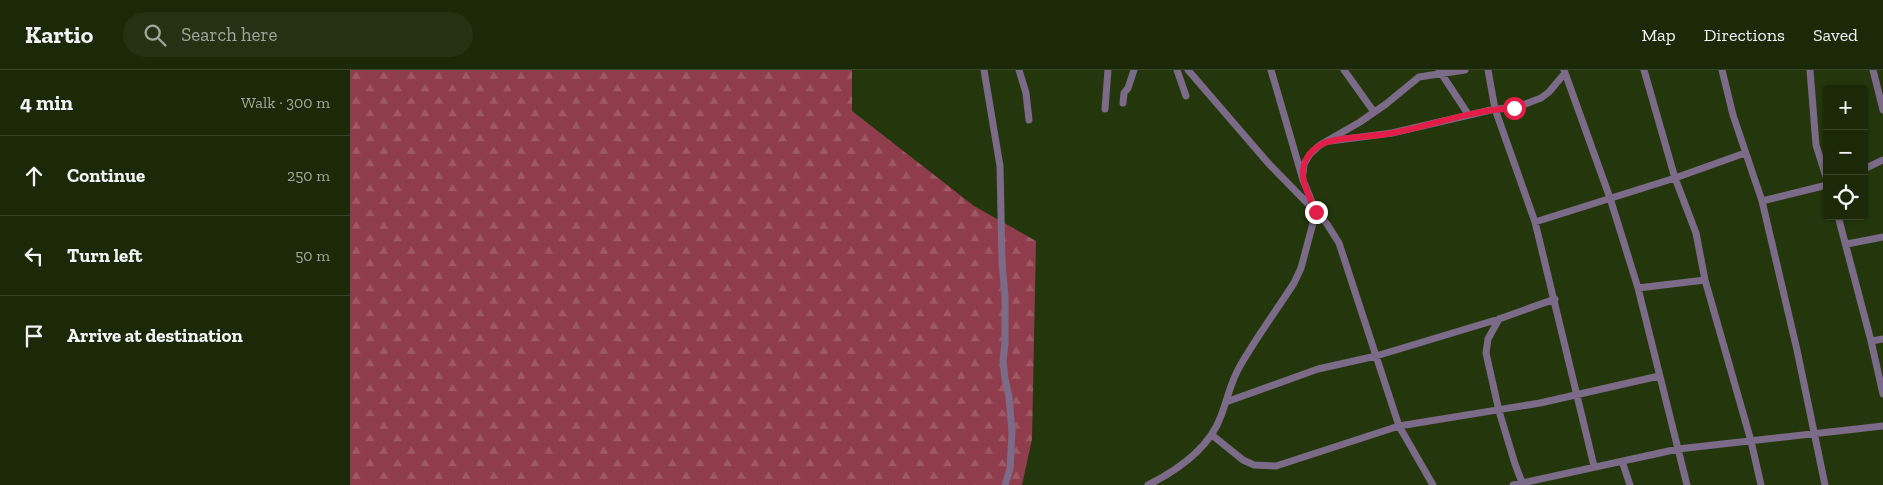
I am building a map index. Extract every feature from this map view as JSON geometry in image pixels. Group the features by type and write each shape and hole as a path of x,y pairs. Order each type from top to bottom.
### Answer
{"street":[{"path":"984,70 1000,166 1002,262 1005,297 1003,361 1010,397 1012,432 1010,469 1005,485"},
{"path":"1019,70 1026,94 1029,120"},
{"path":"1105,109 1108,70"},
{"path":"1123,103 1124,93 1128,88 1134,70"},
{"path":"1177,70 1186,96"},
{"path":"1188,70 1269,164 1328,224 1339,244 1400,426 1433,485"},
{"path":"1148,485 1173,472 1196,454 1212,435 1221,418 1238,368 1302,268 1316,212 1303,180 1271,70"},
{"path":"1344,70 1374,112"},
{"path":"1303,180 1304,164 1310,154 1320,145 1330,141 1374,112 1403,91 1409,83 1419,77 1440,72 1465,70"},
{"path":"1488,70 1495,109 1535,222 1594,466"},
{"path":"1644,70 1675,178 1696,233 1705,280 1751,441 1761,485"},
{"path":"1722,70 1728,99 1762,201 1797,350 1825,485"},
{"path":"1810,70 1816,145 1825,175"},
{"path":"1873,70 1883,110"},
{"path":"1440,72 1468,114"},
{"path":"1330,141 1392,133 1468,114 1514,108 1541,98 1549,92 1564,72"},
{"path":"1564,72 1610,198 1638,288 1688,485"},
{"path":"1535,222 1675,178 1746,153"},
{"path":"1868,166 1883,160"},
{"path":"1762,201 1823,186"},
{"path":"1839,220 1847,244 1883,394"},
{"path":"1847,244 1883,237"},
{"path":"1638,288 1705,280"},
{"path":"1226,402 1318,369 1376,356 1555,300"},
{"path":"1499,319 1488,339 1486,353 1499,411 1523,484"},
{"path":"1871,341 1883,339"},
{"path":"1212,435 1243,460 1265,467 1276,466 1400,426 1499,411 1659,376"},
{"path":"1513,485 1594,466 1678,450 1883,426"},
{"path":"1622,461 1630,485"}],"green space":[{"path":"350,70 852,70 852,111 974,206 1036,241 1032,439 1022,485 350,485"}],"route":[{"path":"1316,212 1303,180 1303,170 1310,154 1320,145 1330,141 1392,133 1468,114 1514,108"}]}
